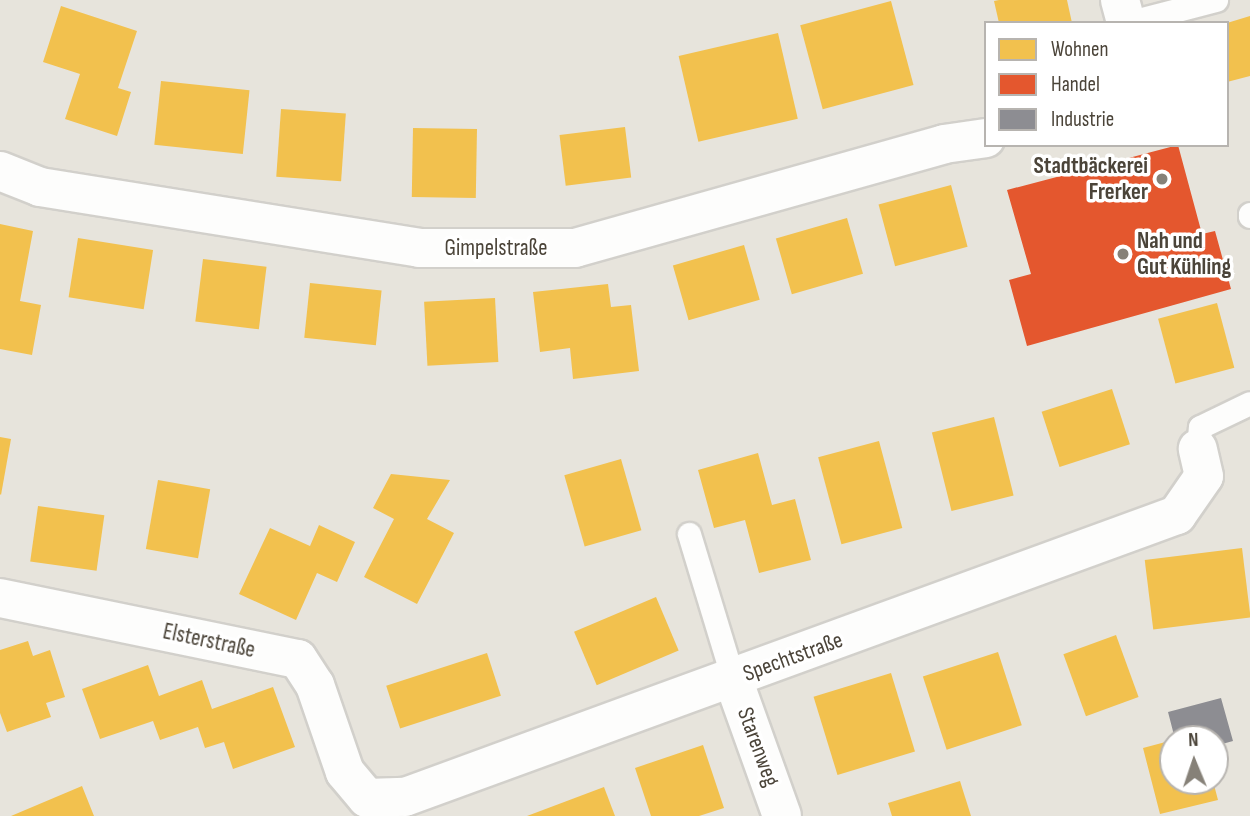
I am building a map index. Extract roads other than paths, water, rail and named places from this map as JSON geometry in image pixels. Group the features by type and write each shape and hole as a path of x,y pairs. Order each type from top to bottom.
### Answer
{"street":[{"path":"1120,0 1126,21"},
{"name":"Gimpelstraße","path":"0,171 40,187 419,248 575,248 944,144 984,138"},
{"name":"Spechtstraße","path":"345,772 367,798 405,797 1177,515 1203,476 1198,449"},
{"name":"Elsterstraße","path":"0,598 298,659 314,685 345,772"},
{"name":"Starenweg","path":"733,679 782,816"}],"lane":[{"path":"1135,21 1216,0"},
{"path":"1198,449 1200,427 1250,403"},
{"path":"689,534 733,679"}],"place":[{"name":"Stadtbäckerei Frerker","path":"1162,179"},
{"name":"Nah und Gut Kühling","path":"1123,254"}]}
